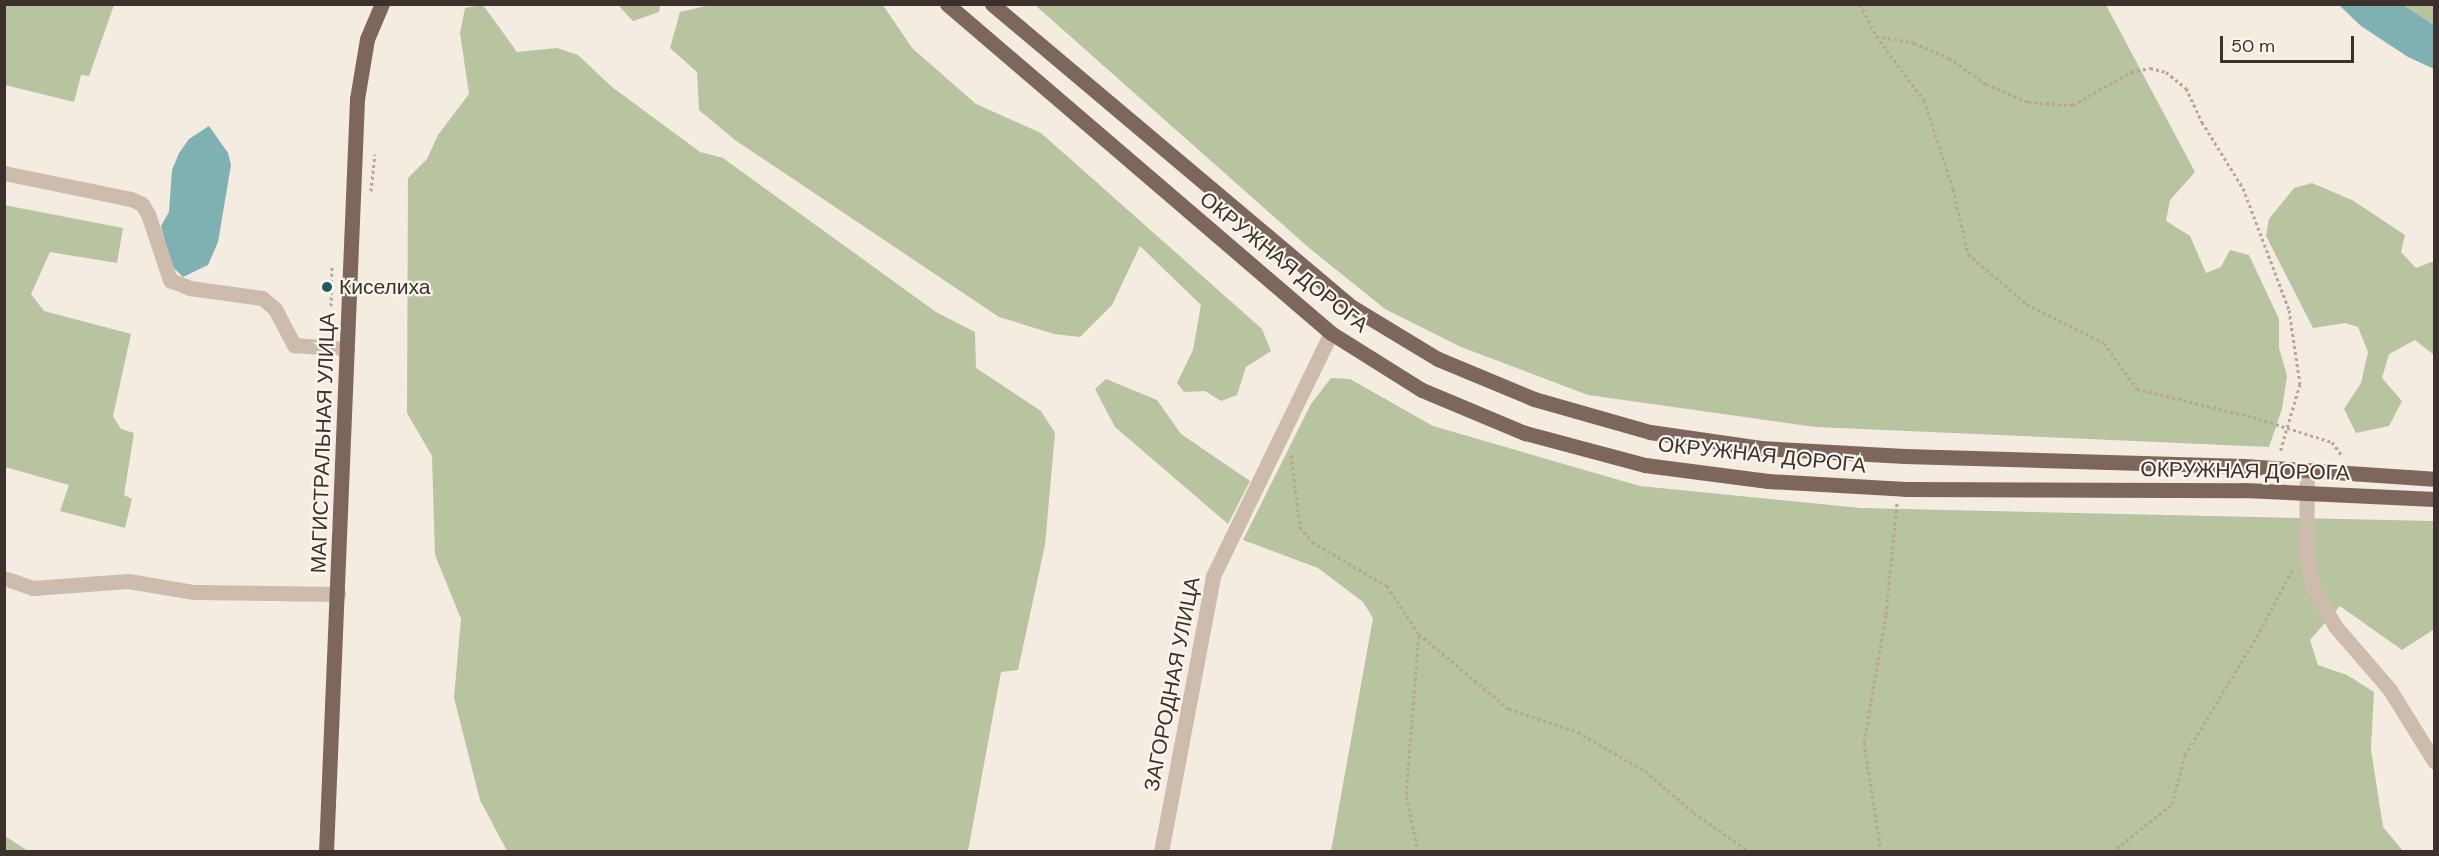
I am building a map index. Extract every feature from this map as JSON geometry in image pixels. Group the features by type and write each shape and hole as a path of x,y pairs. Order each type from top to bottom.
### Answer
{"main road":[{"name":"МАГИСТРАЛЬНАЯ УЛИЦА","path":"327,852 359,76 367,39 382,4"},
{"name":"ОКРУЖНАЯ ДОРОГА","path":"947,4 1331,333 1422,390 1525,433 1645,465 1768,481 1898,489 2306,492 2434,499"},
{"name":"ОКРУЖНАЯ ДОРОГА","path":"992,4 1352,307 1438,359 1534,399 1650,432 1761,448 2276,468 2434,479"}],"street":[{"path":"4,173 131,198 142,204 147,214 170,280 190,288 262,298 275,309 294,345 347,349"},
{"name":"ЗАГОРОДНАЯ УЛИЦА","path":"1161,852 1213,576 1331,333"},
{"path":"2307,471 2306,552 2313,587 2335,626 2390,690 2434,761"},
{"path":"4,578 33,588 128,582 194,592 338,594"}],"path":[{"path":"1860,4 1876,36 1924,100 1953,189 1968,254 2027,304 2104,344 2137,389 2287,427 2332,442 2354,474"},
{"path":"1876,36 1914,43 1949,58 1986,84 2028,102 2073,105 2131,72 2150,68 2166,72 2186,88 2202,122 2243,189 2289,310 2300,384 2276,468"},
{"path":"1287,423 1300,527 1312,542 1387,586 1419,634 1509,710 1578,732 1645,771 1694,813 1750,852"},
{"path":"1881,852 1864,742 1887,614 1898,489"},
{"path":"2112,852 2172,804 2185,755 2260,631 2284,578 2306,552"},
{"path":"1418,852 1406,794 1419,634"}],"green space":[{"path":"4,5 114,5 89,76 81,75 74,102 5,85"},
{"path":"483,5 517,52 557,48 578,55 612,87 700,152 723,158 936,312 975,332 976,368 1041,411 1055,433 1045,545 1018,670 1001,672 968,851 507,851 480,800 454,698 461,619 435,555 432,456 407,413 408,178 427,159 438,135 469,94 460,33 465,8"},
{"path":"618,5 660,5 659,12 633,21"},
{"path":"710,5 883,5 912,48 976,104 1041,133 1262,329 1271,351 1246,367 1237,395 1221,401 1205,391 1184,392 1177,383 1193,350 1201,305 1140,246 1112,305 1080,337 1054,334 999,317 735,140 699,110 697,72 670,48 680,12"},
{"path":"1035,5 2106,5 2195,172 2170,200 2166,221 2190,236 2206,273 2221,267 2230,250 2249,255 2279,319 2279,348 2287,376 2282,409 2269,447 1816,427 1588,395 1461,347 1385,309 1308,247"},
{"path":"2403,5 2434,5 2434,25"},
{"path":"2312,183 2352,200 2405,235 2401,252 2416,268 2434,261 2434,355 2415,340 2389,354 2382,378 2402,401 2389,426 2356,433 2344,409 2361,383 2368,352 2358,327 2345,323 2313,328 2266,236 2269,219 2294,188"},
{"path":"4,205 123,228 117,263 50,252 31,294 44,311 131,334 113,416 121,429 134,433 124,495 132,499 125,528 60,511 69,485 5,467"},
{"path":"1331,378 1350,379 1433,426 1640,486 1861,508 2434,521 2433,630 2402,650 2340,606 2310,640 2318,665 2347,675 2374,692 2371,749 2383,827 2403,851 1331,851 1373,618 1363,602 1318,568 1243,540 1311,404"},
{"path":"1106,379 1157,400 1181,434 1250,481 1228,524 1115,427 1095,389"},
{"path":"5,836 28,851 5,851"}],"water":[{"path":"2339,5 2403,5 2434,25 2434,69 2408,57 2361,26"},
{"path":"209,126 228,153 231,165 218,242 208,265 183,277 171,265 161,226 169,212 172,170 179,153 189,139"}],"place":[{"name":"Киселиха","path":"327,287"}]}
